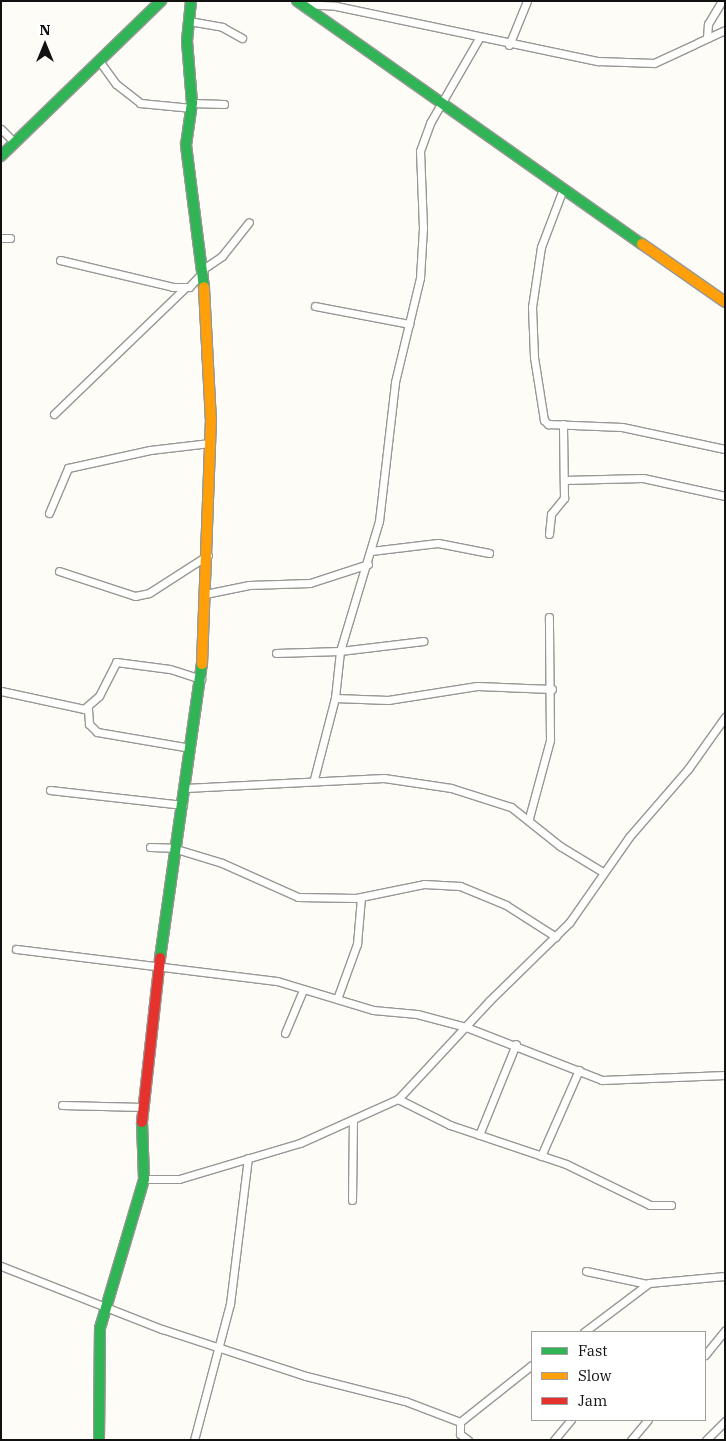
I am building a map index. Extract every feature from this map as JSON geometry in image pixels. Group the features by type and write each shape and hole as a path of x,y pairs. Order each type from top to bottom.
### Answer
{"street":[{"path":"1,156 161,1"},
{"path":"99,1440 100,1328 144,1179 142,1107 174,848 183,805 201,679 208,555 210,443 203,271 186,145 192,106 190,1"},
{"path":"509,45 527,1"},
{"path":"707,38 708,24 722,1"},
{"path":"299,3 336,6 509,45 598,62 654,63 725,30"},
{"path":"299,3 440,105 725,302"},
{"path":"189,21 222,27 242,38"},
{"path":"314,779 335,698 340,651 368,564 384,496 395,382 409,324 423,249 419,158 423,138 479,38"},
{"path":"100,62 116,84 140,102 192,106 224,104"},
{"path":"1,129 15,143"},
{"path":"562,189 541,248 532,307 534,357 544,420 563,424 622,427 725,449"},
{"path":"54,414 203,271 222,256 249,222"},
{"path":"1,238 10,238"},
{"path":"60,260 185,288"},
{"path":"315,306 409,324"},
{"path":"549,534 551,514 564,498 563,424"},
{"path":"49,513 68,468 150,450 210,443"},
{"path":"564,480 643,478 725,496"},
{"path":"371,551 438,543 489,553"},
{"path":"59,571 135,596 149,593 208,555"},
{"path":"205,594 261,584 310,583 368,564"},
{"path":"529,818 547,759 552,688 549,617"},
{"path":"276,653 340,651 423,641"},
{"path":"191,748 97,732 89,724 88,709 116,662 170,669 201,679"},
{"path":"335,698 388,700 477,686 552,688"},
{"path":"1,691 88,709"},
{"path":"144,1179 179,1179 300,1143 353,1121 398,1099 466,1027 556,937 603,872 725,717"},
{"path":"185,788 314,779 384,778 451,788 497,801 529,818 560,846 603,872"},
{"path":"50,790 183,805"},
{"path":"150,847 174,848 222,862 298,897 361,897 424,884 460,886 506,905 556,937"},
{"path":"337,999 357,944 361,897"},
{"path":"16,949 254,976 337,999 466,1027 516,1044 579,1070 617,1082 725,1075"},
{"path":"285,1033 303,990"},
{"path":"479,1135 516,1044"},
{"path":"540,1156 579,1070"},
{"path":"398,1099 479,1135 540,1156 611,1184 650,1205 671,1205"},
{"path":"62,1105 142,1107"},
{"path":"352,1200 353,1121"},
{"path":"194,1440 219,1347 245,1209 248,1158"},
{"path":"1,1266 106,1310 219,1347 405,1401 460,1422"},
{"path":"586,1271 647,1284"},
{"path":"585,1331 647,1284 674,1277 725,1276"},
{"path":"706,1354 725,1330"},
{"path":"460,1422 531,1366"},
{"path":"554,1440 569,1421"},
{"path":"631,1440 647,1421"},
{"path":"706,1440 725,1421"},
{"path":"460,1422 460,1434 468,1440"}],"traffic: fast":[{"path":"1,156 161,1"},
{"path":"191,1 187,41 192,103 186,145 204,287"},
{"path":"297,1 642,244"},
{"path":"160,958 202,664"},
{"path":"99,1440 100,1328 144,1179 142,1122"}],"traffic: slow":[{"path":"642,244 725,302"},
{"path":"202,664 211,422 204,287"}],"traffic: jam":[{"path":"142,1122 160,958"}]}
